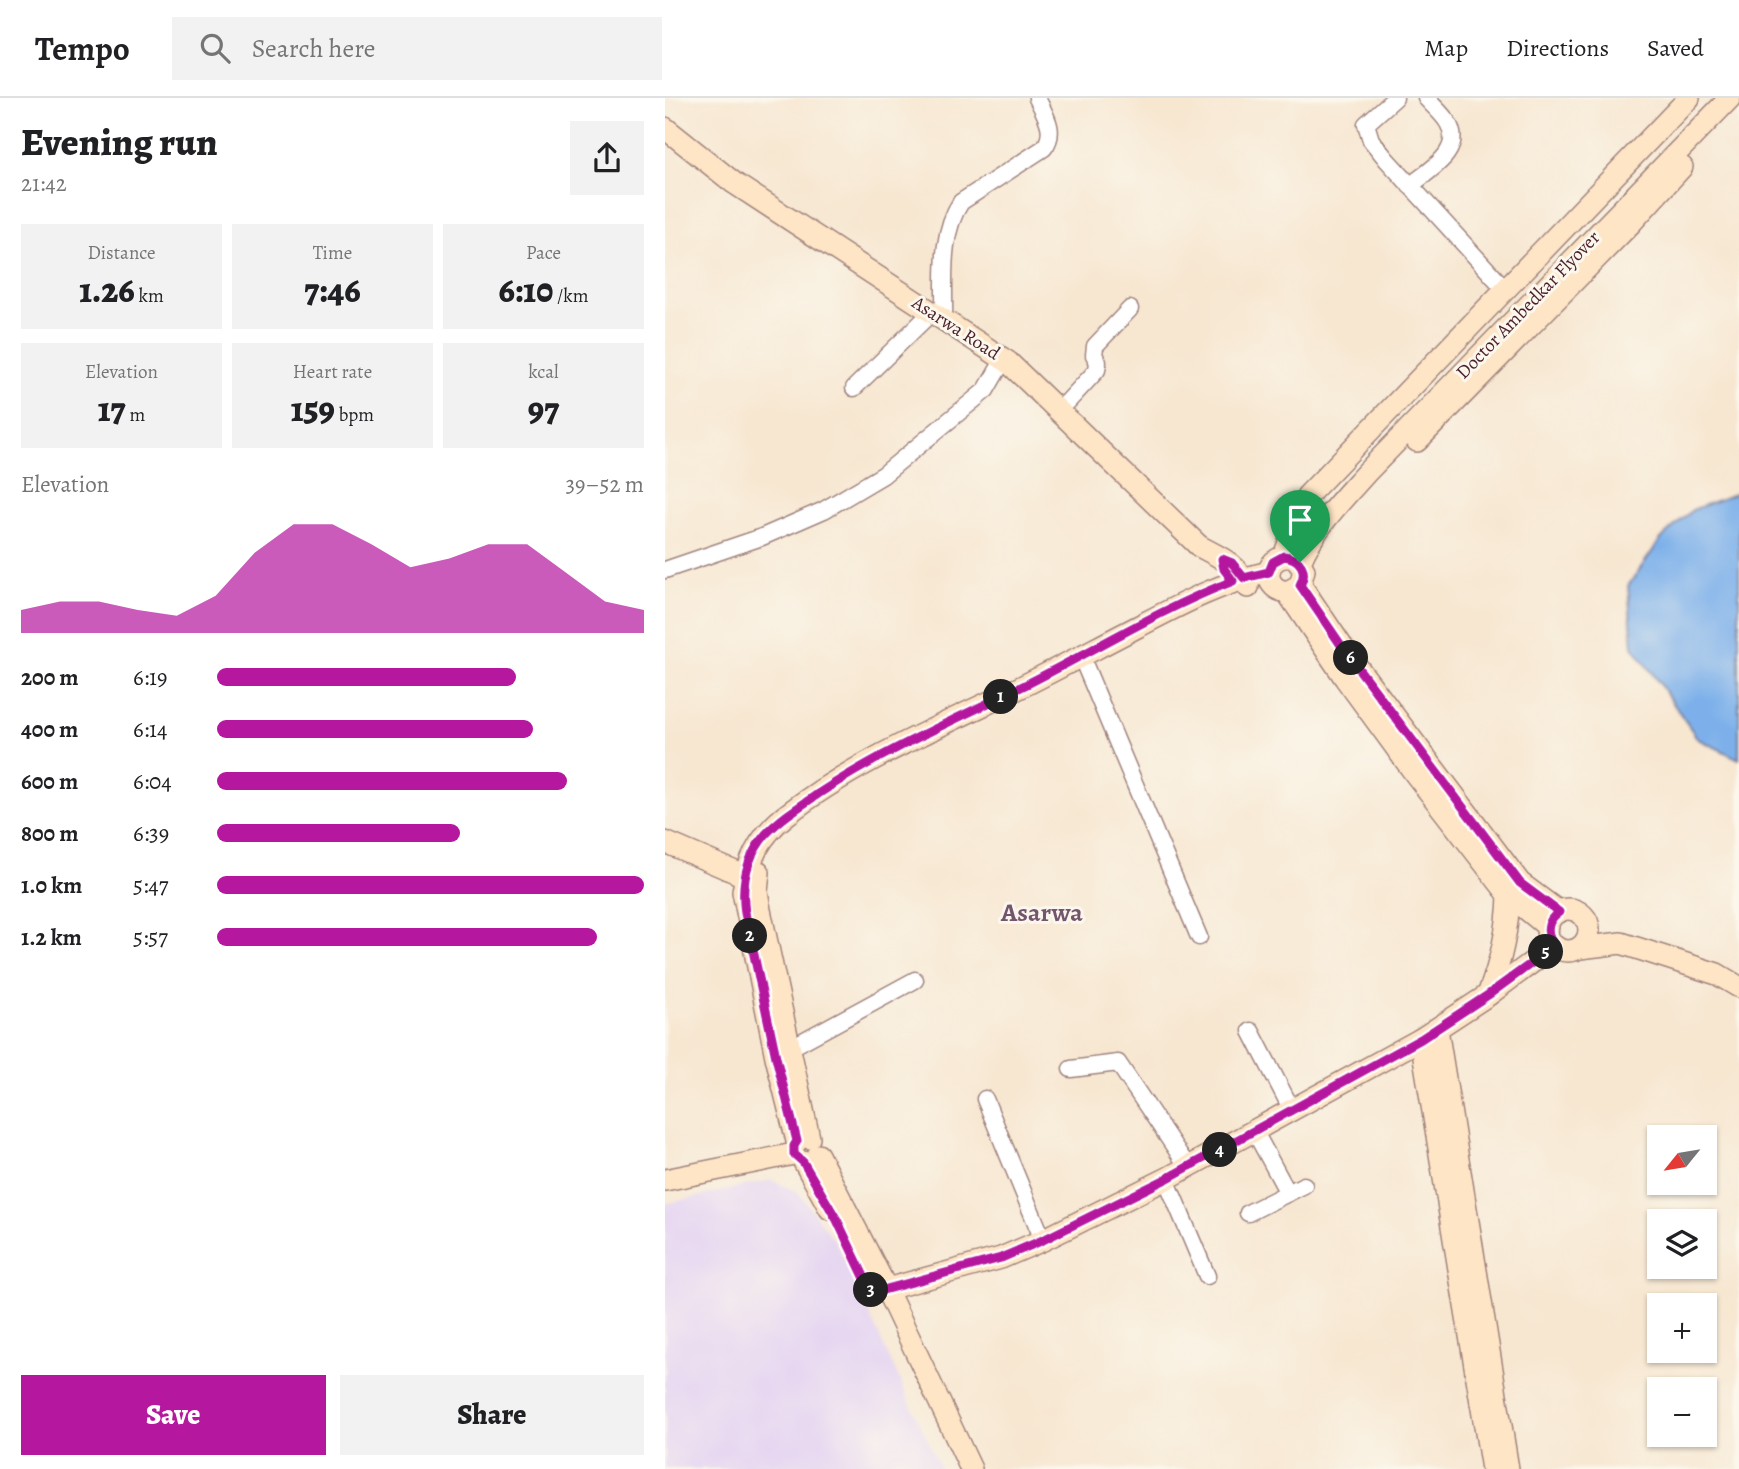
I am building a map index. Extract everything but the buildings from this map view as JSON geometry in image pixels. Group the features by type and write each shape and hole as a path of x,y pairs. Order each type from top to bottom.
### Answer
{"street":[{"path":"854,388 938,315 947,233 961,202 1044,148 1050,140 1051,130 1037,98"},
{"path":"1395,98 1366,124 1371,140 1505,289"},
{"path":"1411,186 1449,153 1453,137 1448,122 1426,98"},
{"path":"1316,517 1307,495 1689,98"},
{"name":"Doctor Ambedkar Flyover","path":"1316,517 1713,98"},
{"name":"Doctor Ambedkar Flyover","path":"1316,517 1730,98"},
{"path":"804,1150 790,1048 752,878 753,854 765,835 785,816 873,768 1084,662 1195,596 1240,585 1282,584 1304,576 1292,559 1293,532 1316,517 1343,516 1631,223 1739,104"},
{"name":"Asarwa Road","path":"665,128 734,183 1004,359 1061,410 1199,546 1222,559 1224,569 1240,585"},
{"path":"1061,410 1097,370 1095,346 1130,309"},
{"path":"665,570 762,537 824,510 883,475 986,390 1004,359"},
{"path":"1292,559 1273,562 1282,584 1345,678 1400,739 1520,883 1554,928 1567,951 1621,943"},
{"path":"1282,584 1343,648 1400,739 1509,895 1554,928"},
{"path":"1084,662 1199,937"},
{"path":"665,842 752,878"},
{"path":"752,878 743,892 745,913 776,1057 804,1150 837,1220 879,1291 971,1469"},
{"path":"1488,995 1504,946 1509,895"},
{"path":"879,1291 1001,1258 1166,1179 1255,1132 1429,1034 1488,995 1572,910 1621,943 1717,974 1739,987"},
{"path":"1580,948 1588,936 1588,922"},
{"path":"790,1048 915,981"},
{"path":"1251,1031 1292,1110"},
{"path":"1429,1034 1492,1469"},
{"path":"1429,1034 1508,1469"},
{"path":"1071,1069 1118,1063 1188,1167"},
{"path":"985,1099 1043,1240"},
{"path":"1255,1132 1288,1193"},
{"path":"665,1180 804,1150"},
{"path":"1166,1179 1207,1276"},
{"path":"1248,1213 1304,1185"},
{"path":"879,1291 957,1469"}],"shaded area":[{"path":"771,1180 798,1192 835,1241 941,1469 665,1469 665,1204"}],"water":[{"path":"1739,492 1739,759 1698,739 1633,646 1628,586 1661,539 1692,510"}],"district":[{"name":"Asarwa","path":"1042,912"}],"route":[{"path":"1284,556 1300,562 1304,576 1300,585 1343,648 1520,883 1559,912 1553,916 1548,927 1550,940 1555,946 1421,1039 1166,1179 1001,1258 872,1293 837,1220 803,1162 794,1154 797,1141 745,913 745,876 753,854 765,835 785,816 854,771 1195,596 1233,581 1224,569 1222,559 1232,563 1244,578 1269,572 1273,562 1284,556"}]}
